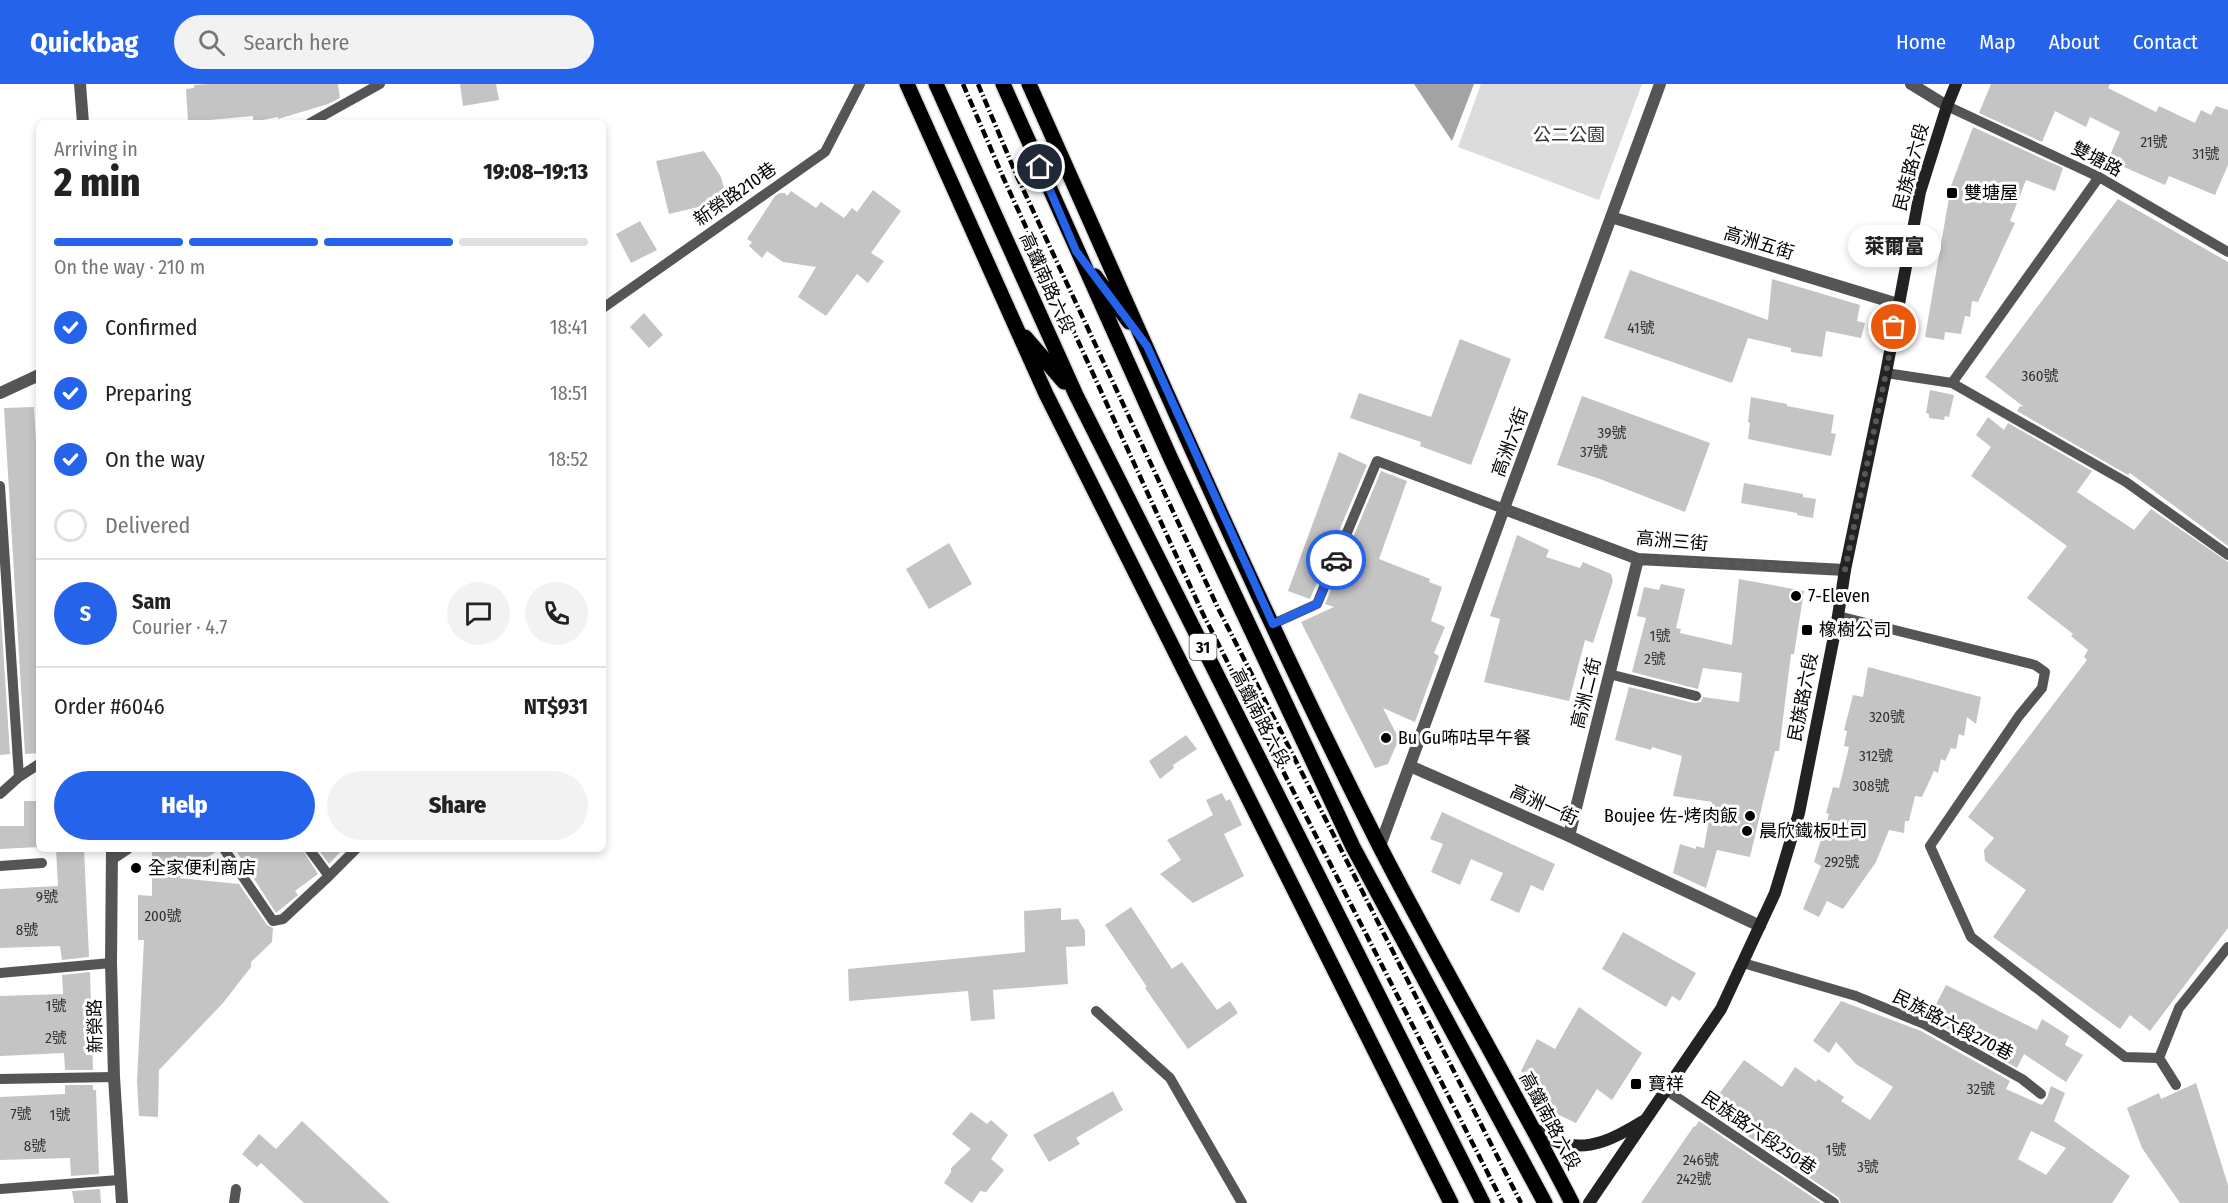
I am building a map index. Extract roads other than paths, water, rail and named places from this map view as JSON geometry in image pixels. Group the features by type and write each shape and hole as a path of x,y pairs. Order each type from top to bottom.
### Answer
{"main road":[{"name":"31","path":"907,84 1046,394 1451,1203"},
{"name":"高鐵南路六段","path":"936,84 1076,395 1483,1203"},
{"name":"高鐵南路六段","path":"1003,84 1171,459 1353,847 1545,1203"},
{"name":"高鐵南路六段","path":"1029,84 1273,624 1380,846 1572,1203"},
{"name":"民族路六段","path":"1588,1203 1721,1009 1775,893 1798,813 1920,192 1956,84"},
{"path":"1076,251 1147,346"},
{"path":"1013,323 1076,395"},
{"path":"1533,1128 1558,1142 1577,1145 1596,1144 1617,1137 1649,1117"}],"street":[{"path":"80,84 83,120"},
{"name":"高洲六街","path":"1380,846 1660,84"},
{"path":"1911,84 1947,106"},
{"name":"高洲五街","path":"1611,217 1898,304"},
{"path":"0,393 36,376"},
{"name":"高洲三街","path":"1504,509 1638,559 1845,570"},
{"name":"高洲二街","path":"1569,836 1638,559"},
{"name":"高洲一街","path":"1410,766 1569,836 1760,926"},
{"name":"新榮路","path":"113,854 111,963 114,1077 122,1203"}],"lane":[{"path":"315,120 380,84"},
{"name":"新榮路210巷","path":"606,306 825,152 860,84"},
{"name":"雙塘路","path":"1947,106 2099,177 2228,252"},
{"path":"1952,383 2099,177"},
{"path":"1886,373 1952,383 2126,482 2228,555"},
{"path":"1273,624 1317,604 1377,461 1504,509"},
{"path":"0,486 20,777"},
{"path":"1838,616 2035,665 2045,672 2042,688 2019,716 1930,846 1971,937 2124,1057 2159,1058"},
{"path":"1609,674 1696,696"},
{"path":"0,794 36,766"},
{"path":"226,852 273,921 283,919 353,852"},
{"path":"311,852 329,876"},
{"path":"0,866 42,863"},
{"path":"2159,1058 2179,1008 2228,947"},
{"path":"0,973 111,963"},
{"name":"民族路六段270巷","path":"1743,963 1856,996 1924,1024 2022,1079 2041,1094"},
{"path":"1096,1011 1170,1078 1242,1203"},
{"path":"2159,1058 2176,1084"},
{"path":"0,1079 114,1077"},
{"name":"民族路六段250巷","path":"1666,1090 1834,1203"},
{"path":"0,1189 119,1180"},
{"path":"234,1203 236,1189"}],"railway":[{"path":"963,84 1003,177 1203,614 1503,1203"},
{"path":"978,84 1016,174 1218,608 1521,1203"}],"place":[{"name":"雙塘屋","path":"1952,193"},
{"name":"萊爾富","path":"1894,327"},
{"name":"7-Eleven","path":"1796,596"},
{"name":"橡樹公司","path":"1807,630"},
{"name":"Bu Gu咘咕早午餐","path":"1386,738"},
{"name":"Boujee 佐-烤肉飯","path":"1750,816"},
{"name":"晨欣鐵板吐司","path":"1747,831"},
{"name":"全家便利商店","path":"136,868"},
{"name":"寶祥","path":"1636,1084"}],"park label":[{"name":"公二公園","path":"1569,135"}]}
